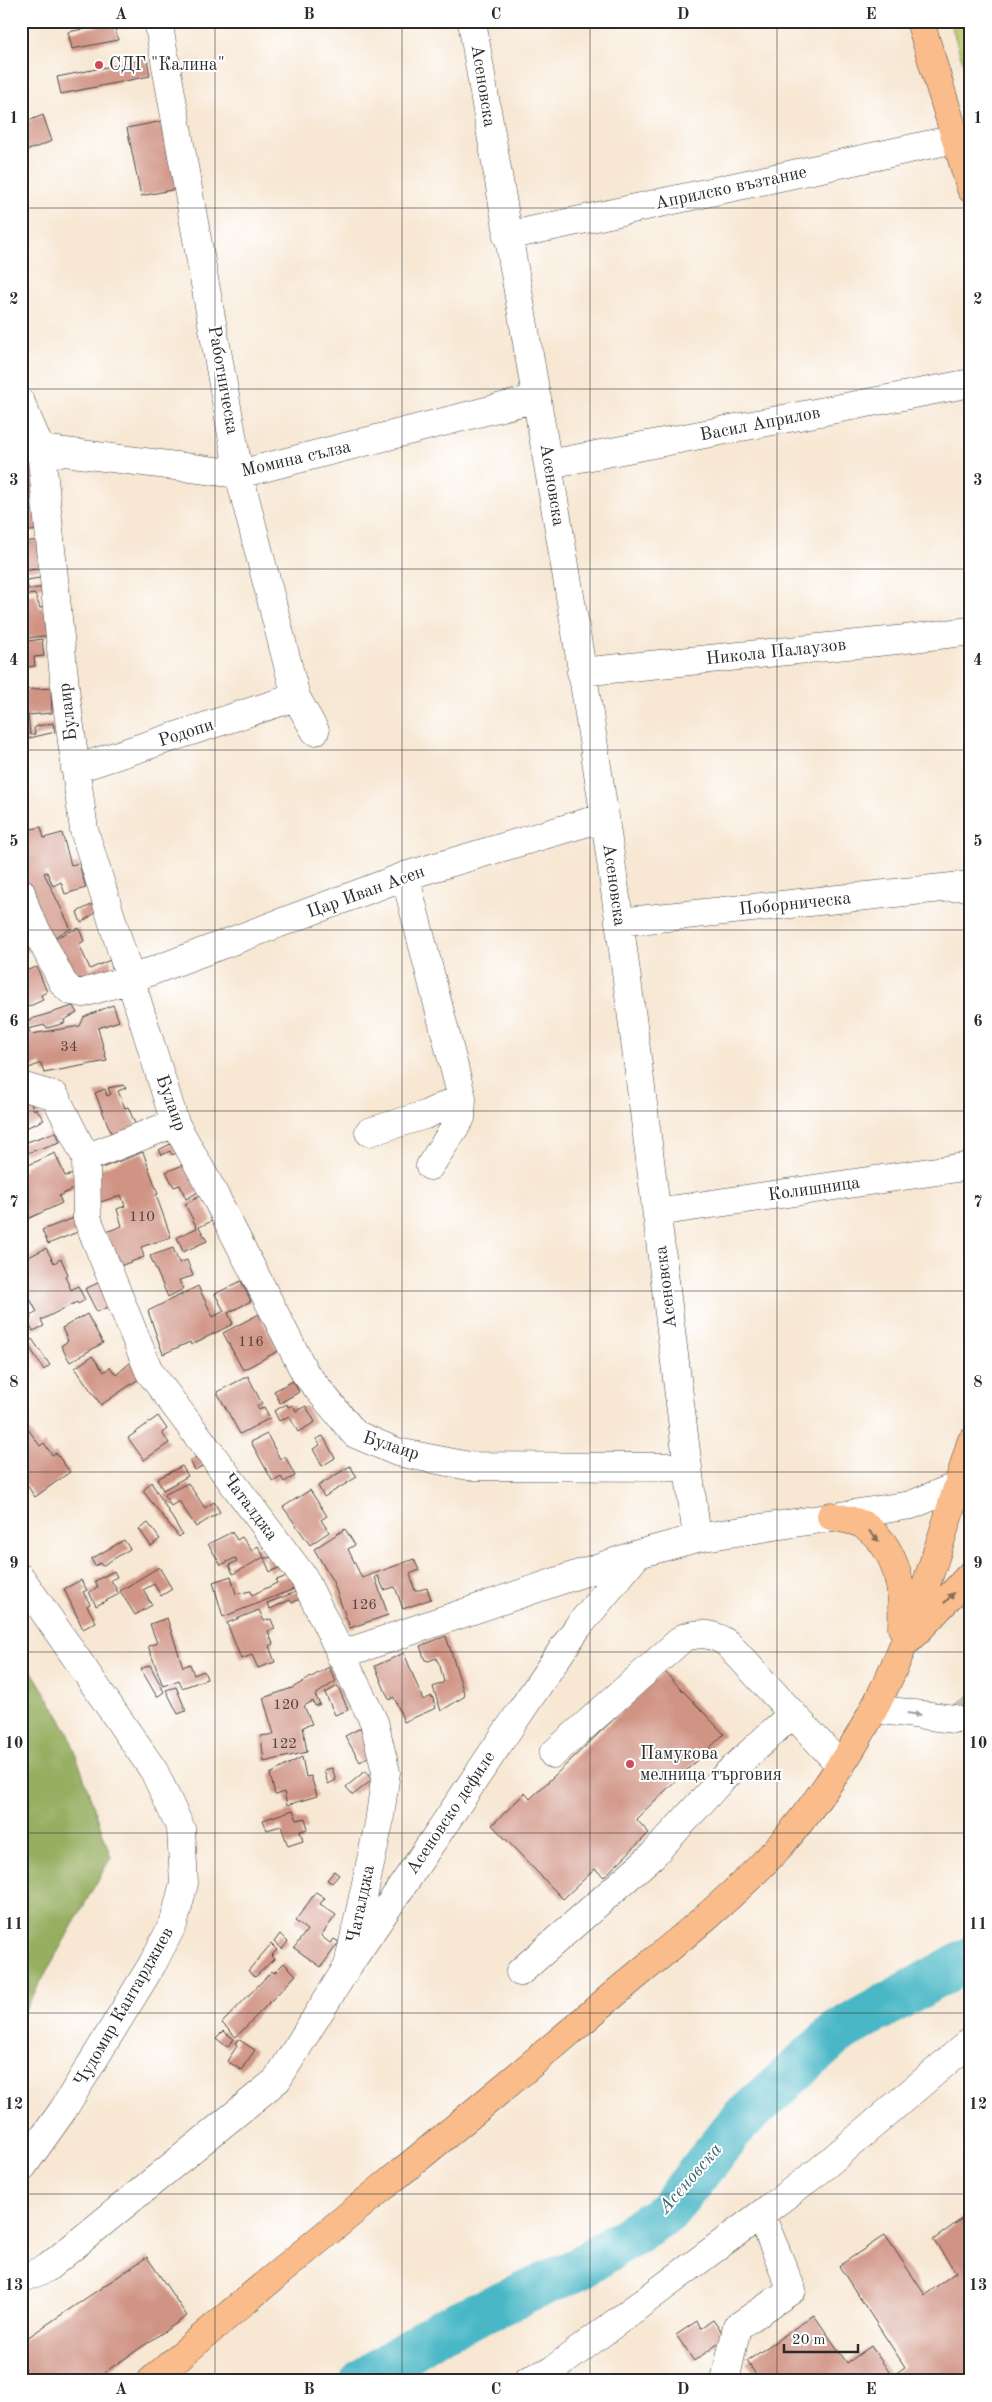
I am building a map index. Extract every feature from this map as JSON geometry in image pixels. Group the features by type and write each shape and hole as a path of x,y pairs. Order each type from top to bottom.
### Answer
{"main road":[{"path":"920,21 971,189"},
{"path":"151,2381 543,2056 707,1914 776,1850 804,1817 840,1766 874,1709 959,1519 971,1442"},
{"path":"831,1516 864,1526 877,1537 896,1570 902,1586 903,1608 899,1656"},
{"path":"899,1656 971,1574"}],"street":[{"name":"Работническа","path":"158,21 239,474 296,697 315,731"},
{"name":"Асеновска","path":"472,21 507,236 549,464 604,817 657,1212 697,1538"},
{"name":"Априлско възтание","path":"507,236 955,139"},
{"name":"Васил Априлов","path":"549,464 971,383"},
{"name":"Момина сълза","path":"31,448 239,474 537,398"},
{"name":"Булаир","path":"21,403 31,448 84,830 175,1123 211,1188 305,1374 355,1434 397,1452 469,1466 688,1467"},
{"name":"Никола Палаузов","path":"581,672 971,631"},
{"name":"Родопи","path":"75,769 296,697"},
{"name":"Цар Иван Асен","path":"21,892 27,912 67,988 71,991 83,993 131,979 405,876 604,817"},
{"path":"405,876 462,1098 462,1118 430,1166"},
{"name":"Поборническа","path":"619,922 971,885"},
{"name":"Чаталджа","path":"21,1086 55,1096 86,1158 88,1218 149,1371 304,1578 374,1722 386,1772 378,1824 348,1966"},
{"path":"369,1132 425,1116 462,1098"},
{"path":"86,1158 175,1123"},
{"name":"Колишница","path":"657,1212 971,1166"},
{"path":"340,1655 638,1554 697,1538 911,1505 964,1486"},
{"path":"911,1505 959,1519"},
{"name":"Асеновско дефиле","path":"21,2279 47,2268 277,2080 348,1966 577,1628 638,1554"},
{"name":"Чудомир Кантарджиев","path":"21,1578 91,1683 154,1771 181,1829 184,1883 174,1922 153,1963 63,2110 21,2169"},
{"path":"553,1754 684,1638 694,1634 706,1634 718,1637 728,1644 840,1766"},
{"path":"874,1709 954,1719"},
{"path":"520,1972 652,1855 723,1778 792,1714"},
{"path":"527,2381 551,2371 820,2170 971,2040"},
{"path":"725,2381 737,2327 792,2290 761,2215"}],"green space":[{"path":"950,21 971,21 971,89"},
{"path":"21,1653 68,1731 111,1857 21,2017"}],"building":[{"path":"114,23 118,40 72,49 68,32"},
{"path":"147,59 150,76 61,94 57,77"},
{"path":"43,115 52,141 21,153 21,124"},
{"path":"168,120 182,188 141,196 127,128"},
{"path":"21,456 32,458 36,496 28,499 21,497"},
{"path":"38,510 40,530 21,532 21,512"},
{"path":"41,540 45,568 23,571 21,542"},
{"path":"21,571 23,571 25,580 21,581"},
{"path":"46,577 48,587 28,589 27,580"},
{"path":"35,594 40,608 48,607 52,635 21,639 21,596"},
{"path":"42,639 44,656 34,657 35,666 23,668 21,642"},
{"path":"51,688 52,713 28,715 30,735 35,734 34,728 53,723 55,732 21,740 21,690"},
{"path":"41,827 44,838 62,833 71,865 79,863 86,888 65,894 61,882 53,886 47,872 44,873 71,929 47,940 34,912 22,878 21,831"},
{"path":"93,904 95,913 81,923 77,912"},
{"path":"79,928 84,941 79,944 90,969 110,960 114,976 73,989 48,941"},
{"path":"24,940 29,951 21,955 21,941"},
{"path":"37,967 47,992 41,995 43,1000 21,1010 21,972"},
{"path":"113,1005 119,1021 98,1028 107,1061 44,1073 41,1063 22,1071 21,1028 27,1025 28,1020 73,1006 77,1013 64,1020 65,1023 47,1028 45,1025 28,1029 31,1034 80,1026 84,1017"},
{"path":"123,1085 126,1088 118,1091 125,1108 128,1107 138,1130 114,1140 95,1093 105,1089 107,1096 111,1094 108,1088"},
{"path":"28,1098 34,1110 36,1109 44,1120 21,1130 21,1101"},
{"path":"56,1132 60,1142 24,1154 21,1144"},
{"path":"174,1142 179,1152 172,1155 170,1151 162,1155 159,1150"},
{"path":"143,1152 171,1237 141,1247 144,1257 120,1266 106,1232 122,1226 117,1209 125,1206 121,1195 98,1203 94,1171"},
{"path":"55,1153 65,1176 75,1174 79,1186 59,1196 62,1203 21,1222 21,1172 26,1169 24,1167"},
{"path":"185,1164 198,1192 186,1199 180,1185 174,1187 166,1172"},
{"path":"200,1196 212,1221 199,1227 207,1241 183,1252 177,1237 197,1228 185,1204"},
{"path":"74,1218 80,1231 48,1244 42,1230"},
{"path":"46,1248 54,1263 61,1259 68,1274 65,1276 71,1290 78,1286 85,1300 41,1320 44,1326 33,1331 28,1321 31,1319 30,1316 37,1312 28,1295 21,1298 21,1270 28,1266 25,1259"},
{"path":"173,1248 179,1263 187,1260 193,1276 179,1280 183,1289 168,1297 150,1256"},
{"path":"106,1279 116,1303 97,1312 85,1289"},
{"path":"241,1281 251,1301 228,1313 233,1324 191,1345 190,1342 163,1354 148,1311 198,1286 213,1317 224,1311 215,1294"},
{"path":"87,1314 103,1343 70,1362 61,1346 68,1341 62,1328"},
{"path":"259,1314 278,1351 243,1370 223,1333"},
{"path":"32,1339 50,1365 44,1370 27,1343"},
{"path":"92,1356 104,1372 110,1367 116,1375 132,1361 149,1372 101,1405 75,1368"},
{"path":"248,1376 262,1404 257,1406 259,1410 264,1407 270,1418 240,1434 217,1392"},
{"path":"293,1381 299,1392 280,1403 274,1391"},
{"path":"287,1404 288,1407 293,1405 296,1411 306,1406 315,1422 298,1432 289,1416 279,1421 274,1411"},
{"path":"158,1416 167,1429 162,1433 169,1443 144,1460 128,1438"},
{"path":"28,1429 40,1446 44,1443 52,1455 56,1453 70,1472 35,1497 21,1476 21,1434"},
{"path":"267,1434 280,1459 285,1456 295,1476 284,1482 281,1477 273,1482 251,1442"},
{"path":"323,1436 335,1458 322,1466 313,1449 320,1445 316,1439"},
{"path":"199,1455 204,1465 195,1470 190,1461"},
{"path":"182,1466 188,1476 163,1490 157,1479"},
{"path":"350,1466 357,1477 324,1497 318,1486"},
{"path":"151,1482 182,1534 179,1537 143,1491"},
{"path":"188,1483 205,1508 214,1502 220,1512 196,1527 179,1501 171,1506 164,1495"},
{"path":"310,1490 327,1516 321,1520 329,1532 310,1545 283,1507"},
{"path":"148,1523 160,1539 151,1546 139,1529"},
{"path":"345,1529 355,1545 348,1549 362,1578 414,1559 419,1570 410,1574 415,1591 427,1588 431,1599 403,1609 395,1587 384,1590 378,1576 375,1577 388,1615 350,1628 333,1582 314,1549"},
{"path":"232,1532 237,1540 242,1537 252,1551 258,1546 264,1557 233,1574 229,1565 237,1561 235,1558 221,1565 208,1544"},
{"path":"124,1540 130,1549 102,1566 100,1563 95,1566 91,1559"},
{"path":"281,1557 285,1565 270,1572 264,1558"},
{"path":"159,1567 172,1589 161,1596 154,1584 143,1590 152,1605 135,1615 120,1591"},
{"path":"114,1571 117,1577 111,1580 119,1594 96,1606 89,1592 98,1587 95,1581"},
{"path":"294,1574 299,1587 223,1617 213,1582 231,1576 236,1594 251,1591 252,1595 277,1583 276,1580"},
{"path":"81,1580 87,1590 83,1592 90,1604 87,1606 96,1622 83,1629 64,1589"},
{"path":"296,1592 300,1599 292,1603 290,1600 270,1609 267,1603"},
{"path":"259,1610 264,1621 271,1619 275,1629 268,1631 273,1644 269,1646 275,1662 258,1668 252,1655 241,1659 227,1623"},
{"path":"167,1618 183,1667 190,1664 194,1675 204,1671 207,1679 182,1688 179,1680 163,1686 148,1646 157,1643 150,1624"},
{"path":"446,1636 465,1696 441,1711 433,1687 444,1682 440,1666 436,1658 429,1661 425,1660 420,1646"},
{"path":"404,1653 423,1700 432,1696 436,1708 404,1722 394,1697 389,1700 375,1666"},
{"path":"150,1665 164,1692 157,1697 141,1669"},
{"path":"329,1667 336,1681 315,1695 320,1704 315,1706 313,1701 304,1706 312,1724 303,1727 307,1752 264,1762 261,1736 274,1734 263,1698 292,1688"},
{"name":"Памукова мелница търговия","path":"664,1671 724,1734 636,1819 649,1833 604,1877 595,1869 563,1899 492,1825 525,1793 530,1799"},
{"path":"338,1686 348,1710 335,1715 325,1693"},
{"path":"176,1687 186,1711 178,1714 166,1690"},
{"path":"368,1724 379,1750 360,1762 345,1736"},
{"path":"302,1757 306,1777 311,1776 317,1796 287,1805 284,1792 275,1795 270,1774"},
{"path":"332,1768 336,1780 328,1784 324,1770"},
{"path":"365,1771 372,1780 353,1795 346,1787"},
{"path":"293,1810 297,1820 305,1818 308,1829 300,1831 303,1841 288,1846 281,1826 267,1830 263,1820"},
{"path":"334,1871 339,1875 332,1883 327,1880"},
{"path":"316,1892 325,1898 320,1904 336,1915 321,1936 330,1943 334,1939 339,1942 321,1967 294,1948 307,1930 295,1921"},
{"path":"280,1934 288,1942 282,1949 274,1942"},
{"path":"271,1944 277,1950 271,1956 274,1959 255,1977 248,1971"},
{"path":"284,1963 296,1975 236,2037 222,2023 272,1971 274,1973"},
{"path":"223,2031 234,2039 227,2047 216,2038"},
{"path":"238,2039 255,2050 241,2070 227,2061 237,2046 235,2044"},
{"path":"971,2212 971,2381 760,2381 747,2361 814,2315 847,2363 871,2346 892,2376 905,2367 839,2266 885,2235 925,2295 956,2272 933,2240"},
{"path":"147,2257 187,2316 92,2381 34,2381 21,2362 21,2342"},
{"path":"713,2320 726,2338 694,2361 676,2335 697,2321 701,2328"}],"waterway":[{"name":"Асеновска","path":"362,2381 441,2330 578,2269 667,2212 738,2123 838,2032 971,1958"}],"tunnel":[{"path":"954,1719 971,1710"}],"place":[{"name":"СДГ \"Калина\"","path":"99,65"},
{"name":"Памукова мелница търговия","path":"630,1764"}]}
